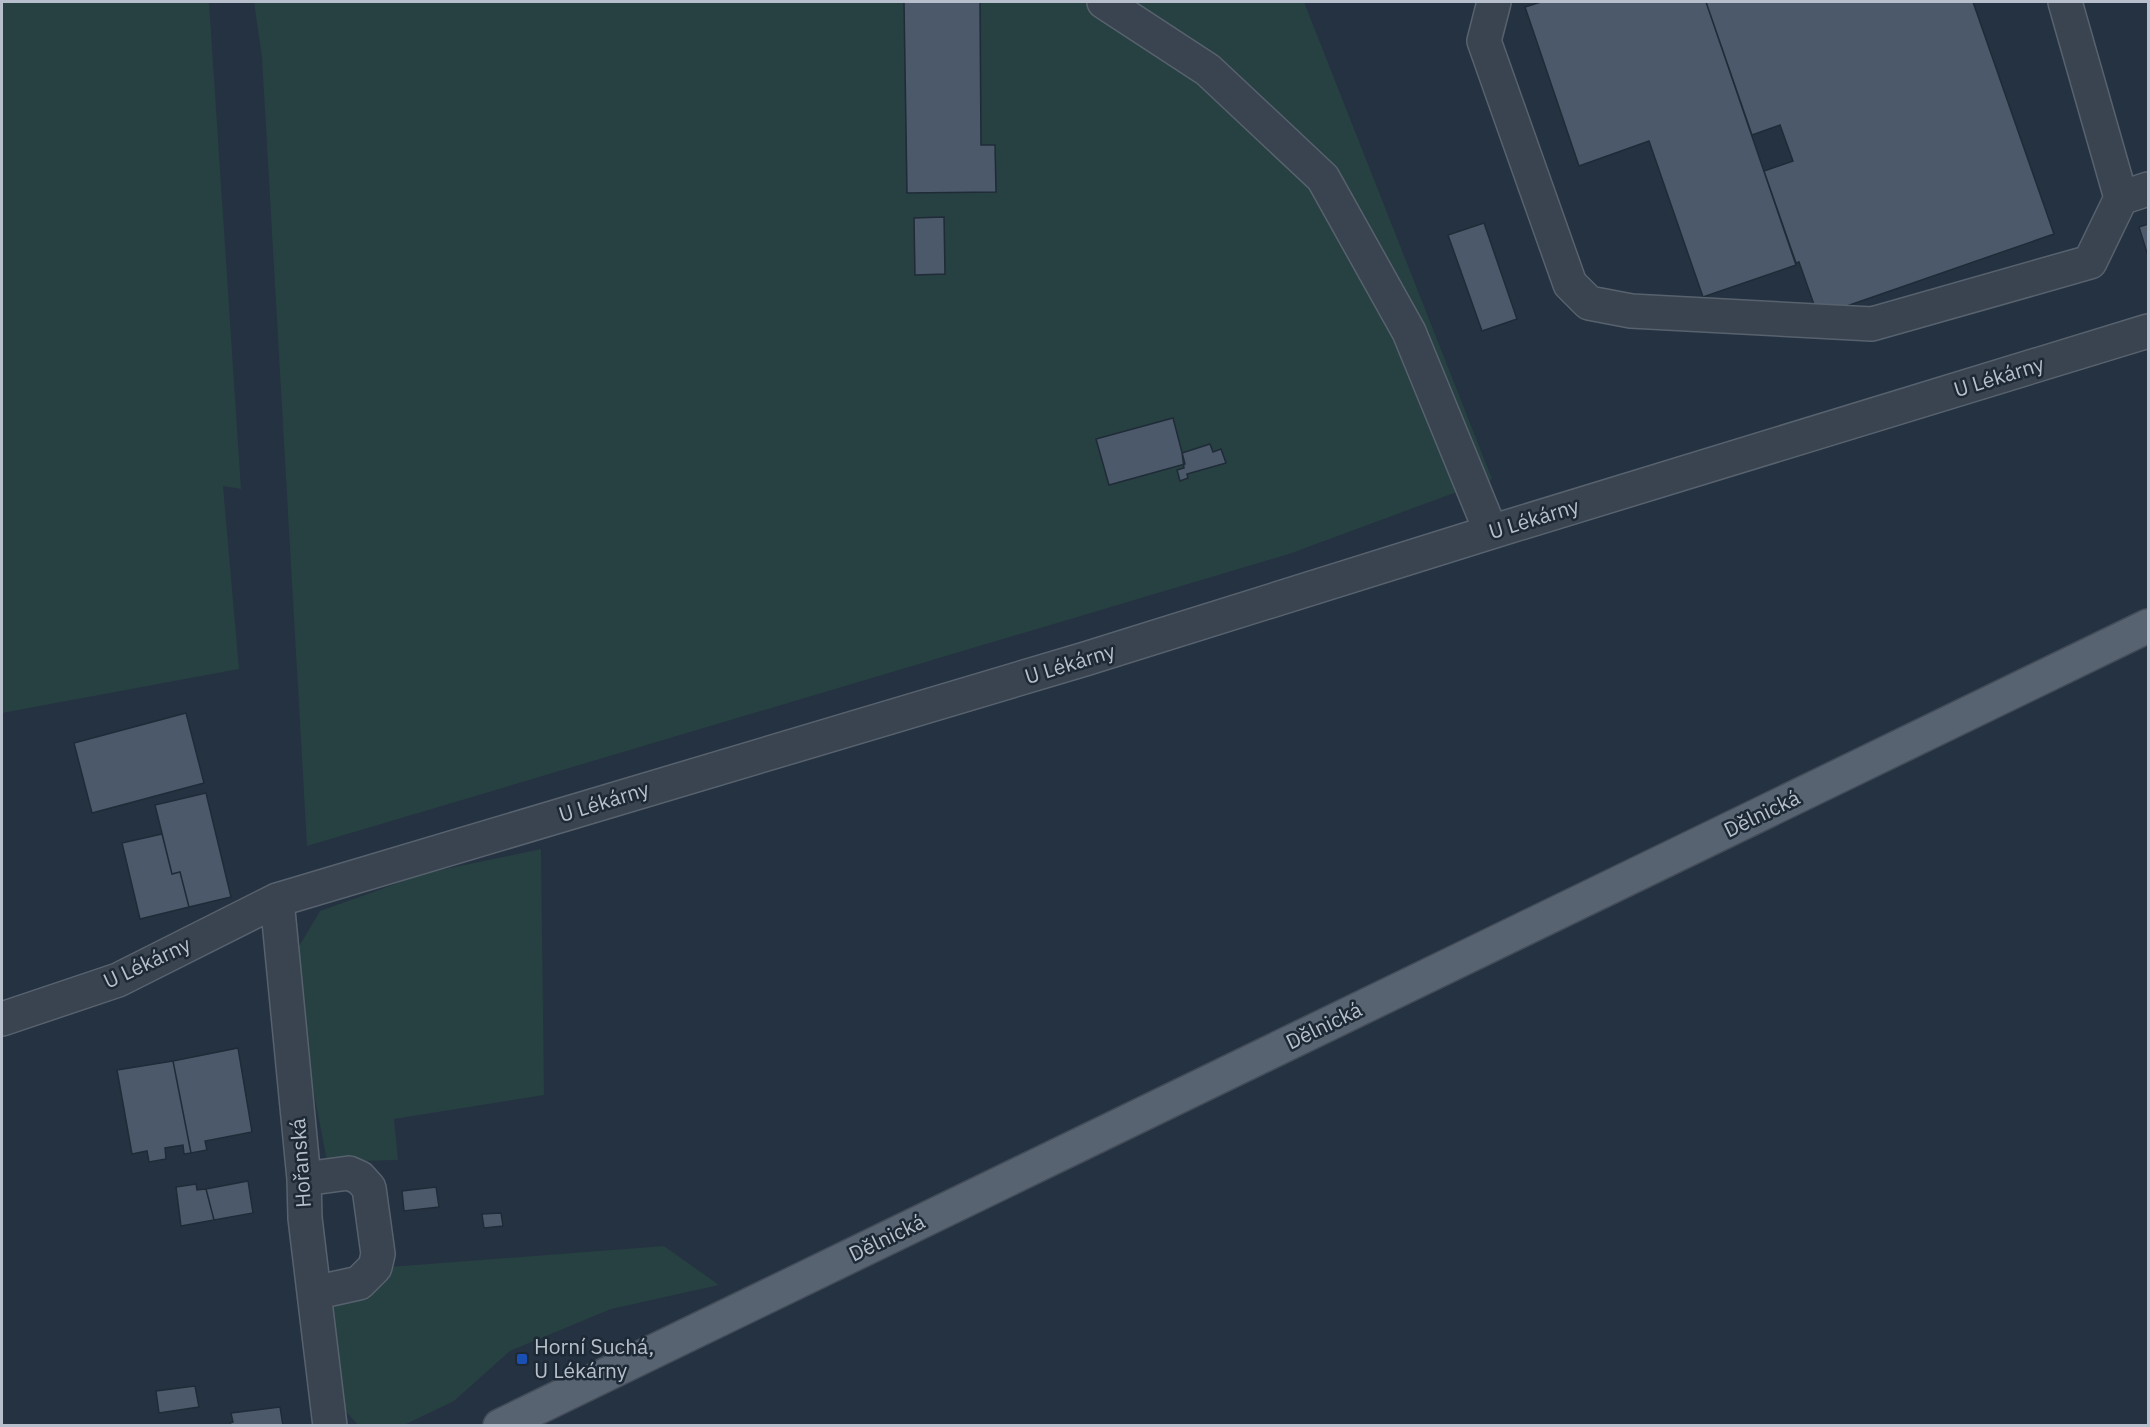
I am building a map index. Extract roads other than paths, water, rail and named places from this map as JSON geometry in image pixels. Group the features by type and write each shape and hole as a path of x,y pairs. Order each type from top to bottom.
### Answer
{"main road":[{"name":"Dělnická","path":"500,1425 2148,626"}],"street":[{"path":"1104,2 1208,70 1323,178 1409,332 1491,532"},
{"path":"1494,2 1484,41 1570,284 1589,303 1630,311 1872,324 2090,261 2135,194 2066,2"},
{"name":"U Lékárny","path":"2,1019 118,980 277,900 1085,659 2148,331"},
{"name":"Hořanská","path":"277,900 306,1218 330,1425"},
{"path":"304,1179 349,1173 360,1178 369,1188 378,1254 375,1267 359,1283 314,1293"}],"place":[{"name":"Horní Suchá, U Lékárny","path":"522,1359"}]}
